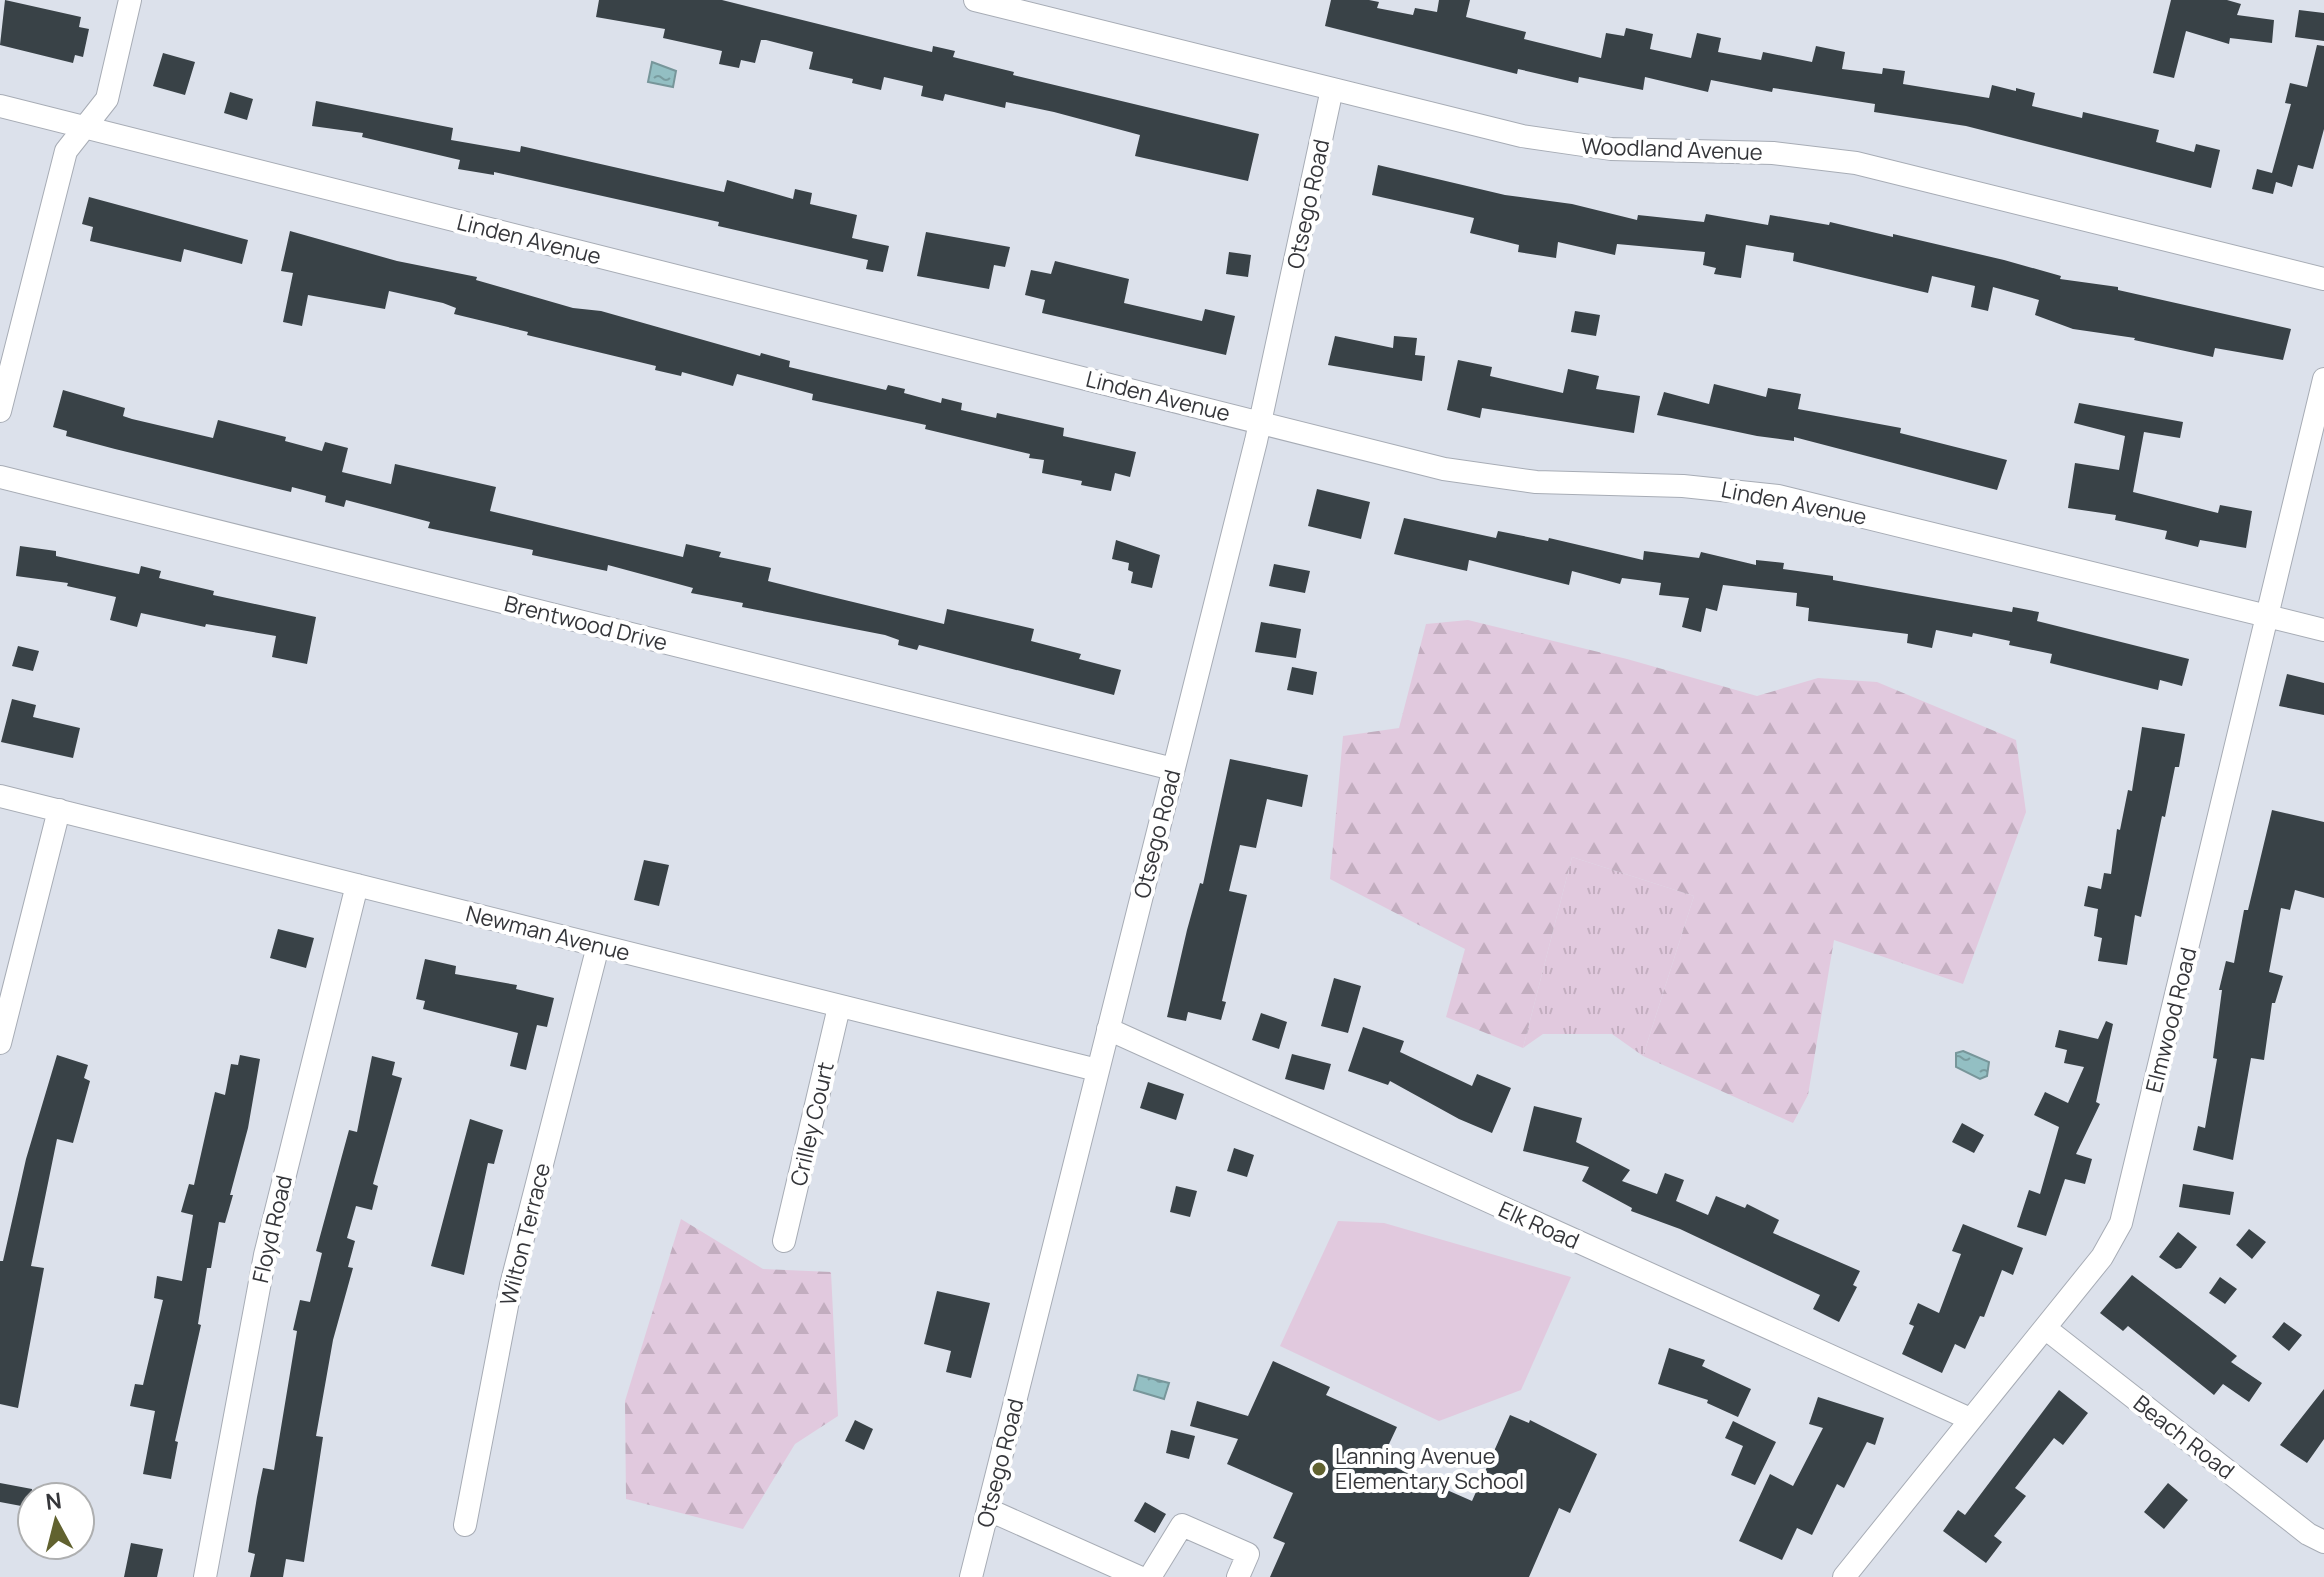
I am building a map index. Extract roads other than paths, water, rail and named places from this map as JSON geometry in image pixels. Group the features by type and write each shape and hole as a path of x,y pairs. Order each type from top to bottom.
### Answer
{"street":[{"path":"0,411 66,151 107,99 130,0"},
{"name":"Woodland Avenue","path":"975,0 1566,144 1659,152 1773,153 1856,163 2324,279"},
{"name":"Otsego Road","path":"971,1577 1261,422 1332,89"},
{"name":"Linden Avenue","path":"0,106 1444,469 1490,477 1584,485 1683,486 1778,496 2324,630"},
{"name":"Elmwood Road","path":"1848,1575 2102,1257 2121,1223 2324,379"},
{"name":"Brentwood Drive","path":"0,477 1173,769"},
{"name":"Newman Avenue","path":"0,796 1097,1070"},
{"path":"0,1043 59,810"},
{"name":"Floyd Road","path":"205,1577 265,1255 357,885"},
{"name":"Wilton Terrace","path":"465,1525 511,1285 598,946"},
{"name":"Crilley Court","path":"784,1241 839,1007"},
{"name":"Elk Road","path":"1108,1029 1970,1419"},
{"name":"Beach Road","path":"2045,1328 2308,1534 2324,1542"},
{"path":"989,1510 1139,1577"},
{"path":"1150,1577 1182,1525 1248,1554 1238,1577"}],"water":[{"path":"652,62 676,71 673,87 648,82"},
{"path":"1963,1051 1989,1062 1987,1076 1980,1079 1956,1067 1956,1053"},
{"path":"1138,1375 1169,1383 1164,1399 1134,1390"}],"place":[{"name":"Lanning Avenue Elementary School","path":"1319,1469"}]}
